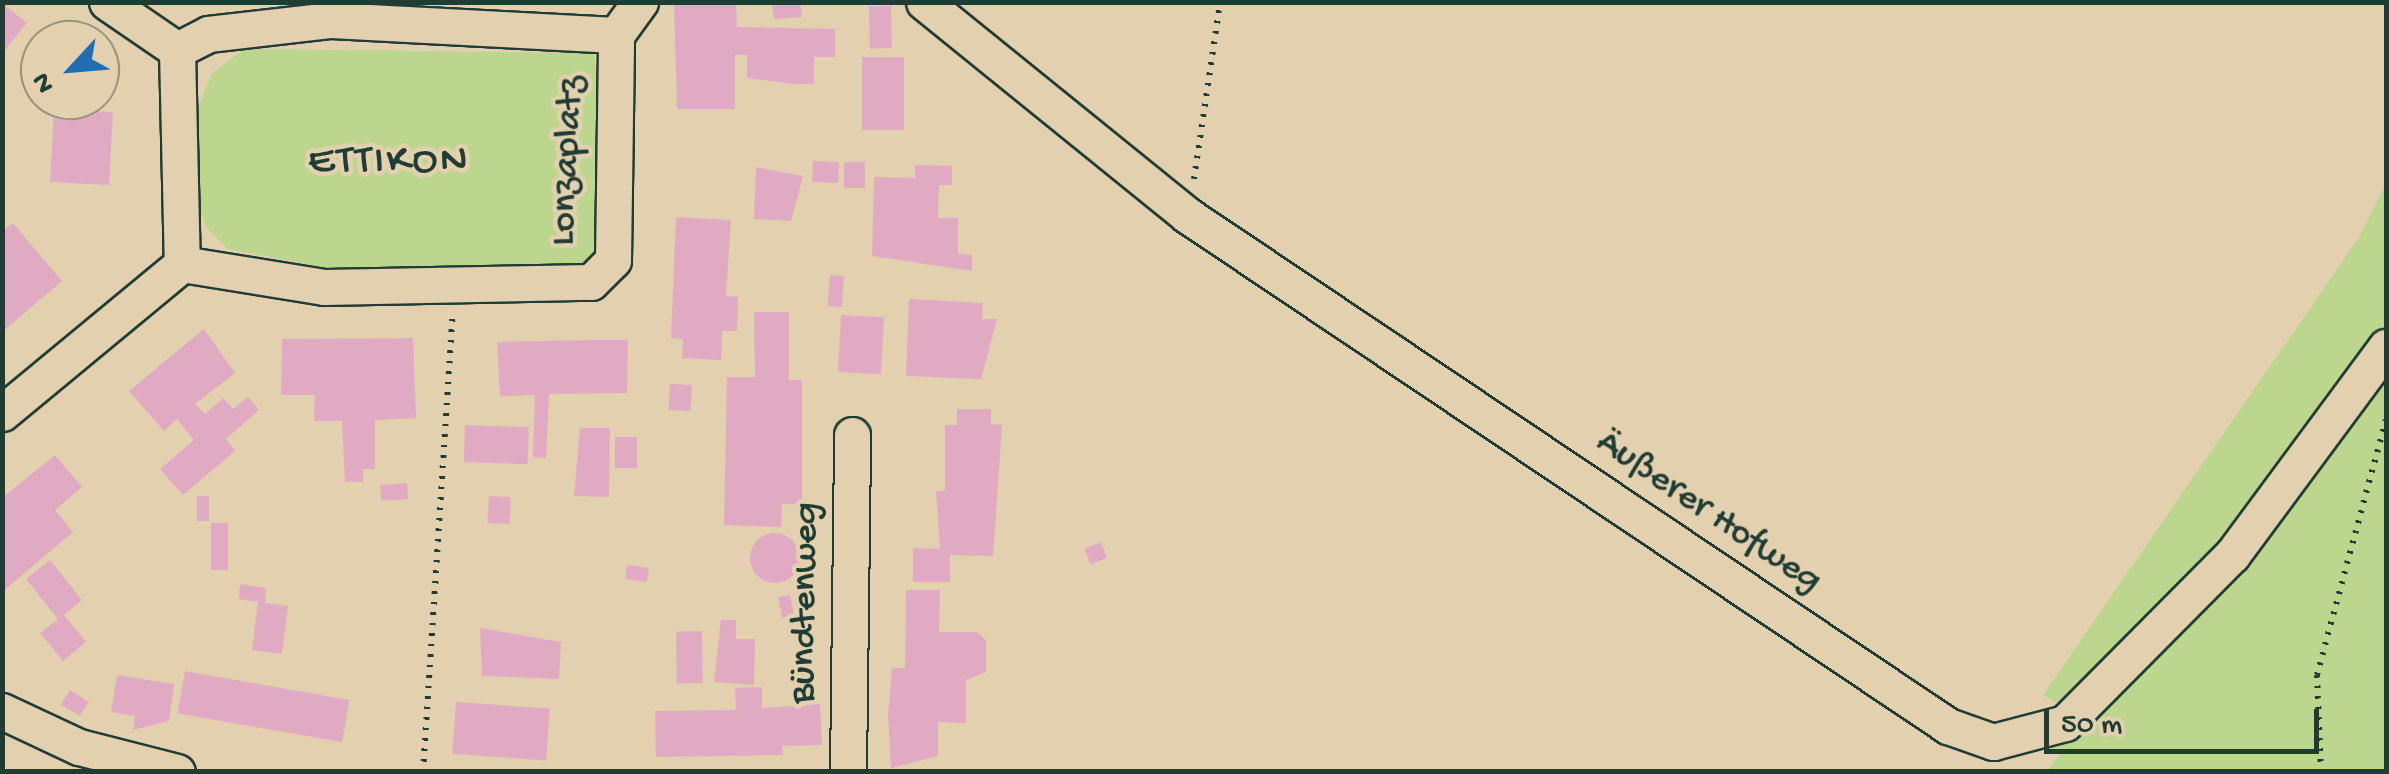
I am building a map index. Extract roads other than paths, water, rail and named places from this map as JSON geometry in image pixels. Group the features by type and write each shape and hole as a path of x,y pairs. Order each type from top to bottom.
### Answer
{"street":[{"path":"2,413 182,264 178,50 107,2"},
{"path":"616,35 640,2"},
{"name":"Äußerer Hofweg","path":"924,2 1187,215 1948,726 1993,742 2065,724 2232,556 2386,346"},
{"name":"Lonzaplatz","path":"178,50 208,34 332,20 616,35 612,260 591,282 324,287 182,264"},
{"name":"Bündtenweg","path":"848,772 852,435"},
{"path":"2,711 80,748 177,772"}],"district":[{"name":"ETTIKON","path":"389,163"}]}
